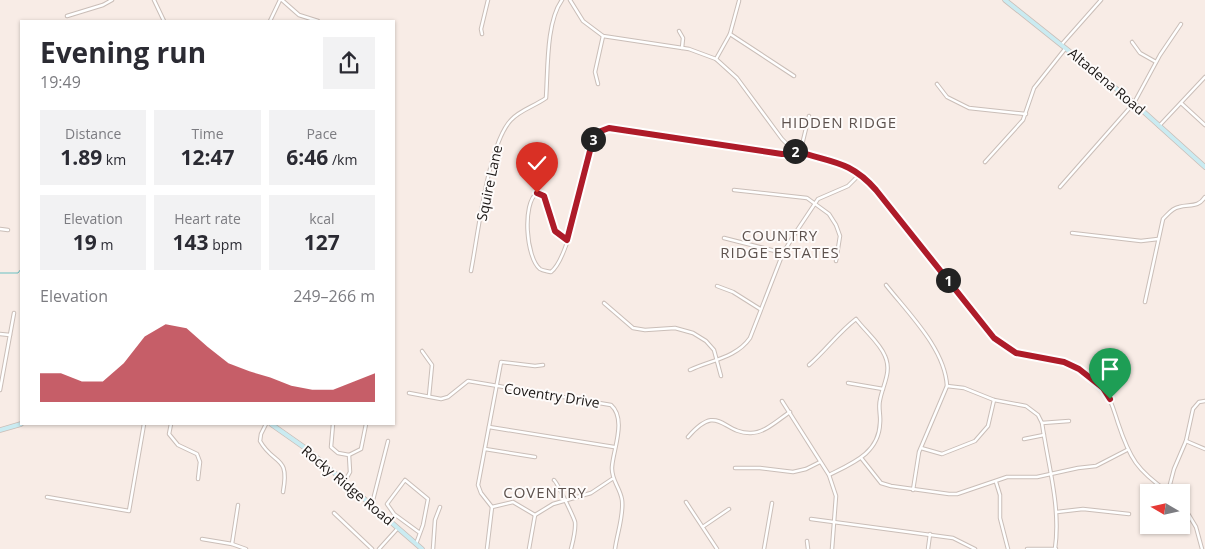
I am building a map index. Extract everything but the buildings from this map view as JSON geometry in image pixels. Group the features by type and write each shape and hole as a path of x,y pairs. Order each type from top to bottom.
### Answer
{"street":[{"path":"67,16 103,5 112,0"},
{"path":"154,0 164,20"},
{"path":"271,20 281,0 299,15 315,20"},
{"path":"482,34 481,29 488,0"},
{"name":"Squire Lane","path":"471,271 497,142 508,122 516,114 546,98 550,41 556,8 562,0"},
{"path":"570,0 583,21 603,36 703,52 716,59 737,78 782,139 794,150 845,164 866,178 994,338 1016,353 1064,362 1079,369 1103,388 1110,399 1127,450 1139,469 1158,484"},
{"name":"Altadena Road","path":"1005,0 1134,103 1205,167"},
{"path":"1062,44 1100,0"},
{"path":"716,59 730,34 739,1"},
{"path":"1060,186 1134,103 1156,62 1181,24"},
{"path":"679,31 683,38 682,48"},
{"path":"730,34 794,76"},
{"path":"598,84 596,72 603,36"},
{"path":"1132,42 1140,53 1156,62"},
{"path":"985,162 1018,128 1026,114 1034,88 1066,48"},
{"path":"1159,126 1205,76"},
{"path":"937,84 947,97 969,108 1026,114"},
{"path":"1180,103 1205,125"},
{"path":"800,153 809,116"},
{"path":"567,240 555,231 544,196 540,193 534,195 526,234 537,266 542,270 551,272 559,261 567,240 591,146 597,134 605,129 615,128 782,154 790,154 794,150"},
{"path":"690,370 733,354 743,348 750,338 783,253 815,204 823,195 848,186 859,175"},
{"path":"734,190 796,195 807,198 829,214 836,225 840,236 836,261"},
{"path":"1145,302 1163,219 1171,210 1180,206 1195,206 1205,197"},
{"path":"0,229 8,230"},
{"path":"1072,233 1141,241 1158,239"},
{"path":"724,238 783,253"},
{"path":"886,285 940,354 944,365 947,386 921,448 913,490"},
{"path":"718,286 733,292 760,309"},
{"path":"604,303 633,328 646,330 664,327 693,333 709,344 721,376"},
{"path":"0,390 14,313"},
{"path":"809,365 827,350 842,330 856,320 884,353 888,364 888,377 879,402 879,434 873,448 862,458 829,475"},
{"path":"0,334 10,335"},
{"path":"422,351 432,365 428,396"},
{"path":"487,549 492,507 479,488 501,362 535,366 543,365"},
{"name":"Coventry Drive","path":"409,393 441,399 448,397 468,381 611,406 618,413 619,419 614,447 612,479 620,491 622,505 615,549"},
{"path":"848,383 883,389"},
{"path":"947,386 964,388 994,400 1030,408 1038,415 1042,423 1058,528 1055,549 1027,549"},
{"path":"921,448 942,454 975,441 988,426 994,400"},
{"path":"782,401 829,475 836,496 832,549"},
{"path":"1170,484 1174,469 1186,441 1193,409 1199,402 1205,401"},
{"path":"688,436 702,423 714,420 743,432 756,432 790,412"},
{"path":"1042,423 1069,421"},
{"path":"0,430 20,424"},
{"path":"47,497 129,511 144,425"},
{"path":"170,425 169,434 174,441 197,454 200,462 198,479"},
{"path":"266,425 260,441 284,468 283,492"},
{"name":"Rocky Ridge Road","path":"272,425 308,450 422,549"},
{"path":"333,425 331,447 338,453 349,455 361,448 366,425"},
{"path":"489,427 614,447"},
{"path":"1024,439 1044,434"},
{"path":"372,504 388,441"},
{"path":"1186,441 1205,449"},
{"path":"485,449 535,457"},
{"path":"862,458 881,483 913,490 957,494 1007,477 1050,475 1096,466 1127,450"},
{"path":"345,481 350,472 349,455"},
{"path":"734,468 760,468 793,472 806,469 820,462"},
{"path":"529,549 535,515 552,504 565,502 591,493 612,479"},
{"path":"416,544 420,533 428,499 405,480 387,504 394,514 420,533"},
{"path":"554,480 560,486 575,524 571,549"},
{"path":"996,482 1000,495 1000,518 1008,549"},
{"path":"492,507 512,502 535,515"},
{"path":"686,502 704,526 717,549"},
{"path":"764,549 772,503"},
{"path":"232,544 238,505"},
{"path":"433,549 435,520 440,507"},
{"path":"704,526 729,509"},
{"path":"1057,512 1083,509 1129,514"},
{"path":"334,513 372,549"},
{"path":"1190,517 1196,527 1202,549"},
{"path":"811,519 953,538 975,549"},
{"path":"379,549 399,528"},
{"path":"928,549 930,534"},
{"path":"202,539 232,544 246,549"},
{"path":"807,541 808,549"}],"waterway":[{"path":"0,273 18,273 20,270"}],"district":[{"name":"HIDDEN RIDGE","path":"839,122"},
{"name":"COUNTRY RIDGE ESTATES","path":"780,244"},
{"name":"COVENTRY","path":"545,492"}],"route":[{"path":"537,193 544,196 555,231 559,236 567,240 593,139 601,131 609,128 782,154 790,154 794,150 805,155 845,164 864,177 876,190 994,338 1016,353 1064,362 1079,369 1103,388 1110,399"}]}
